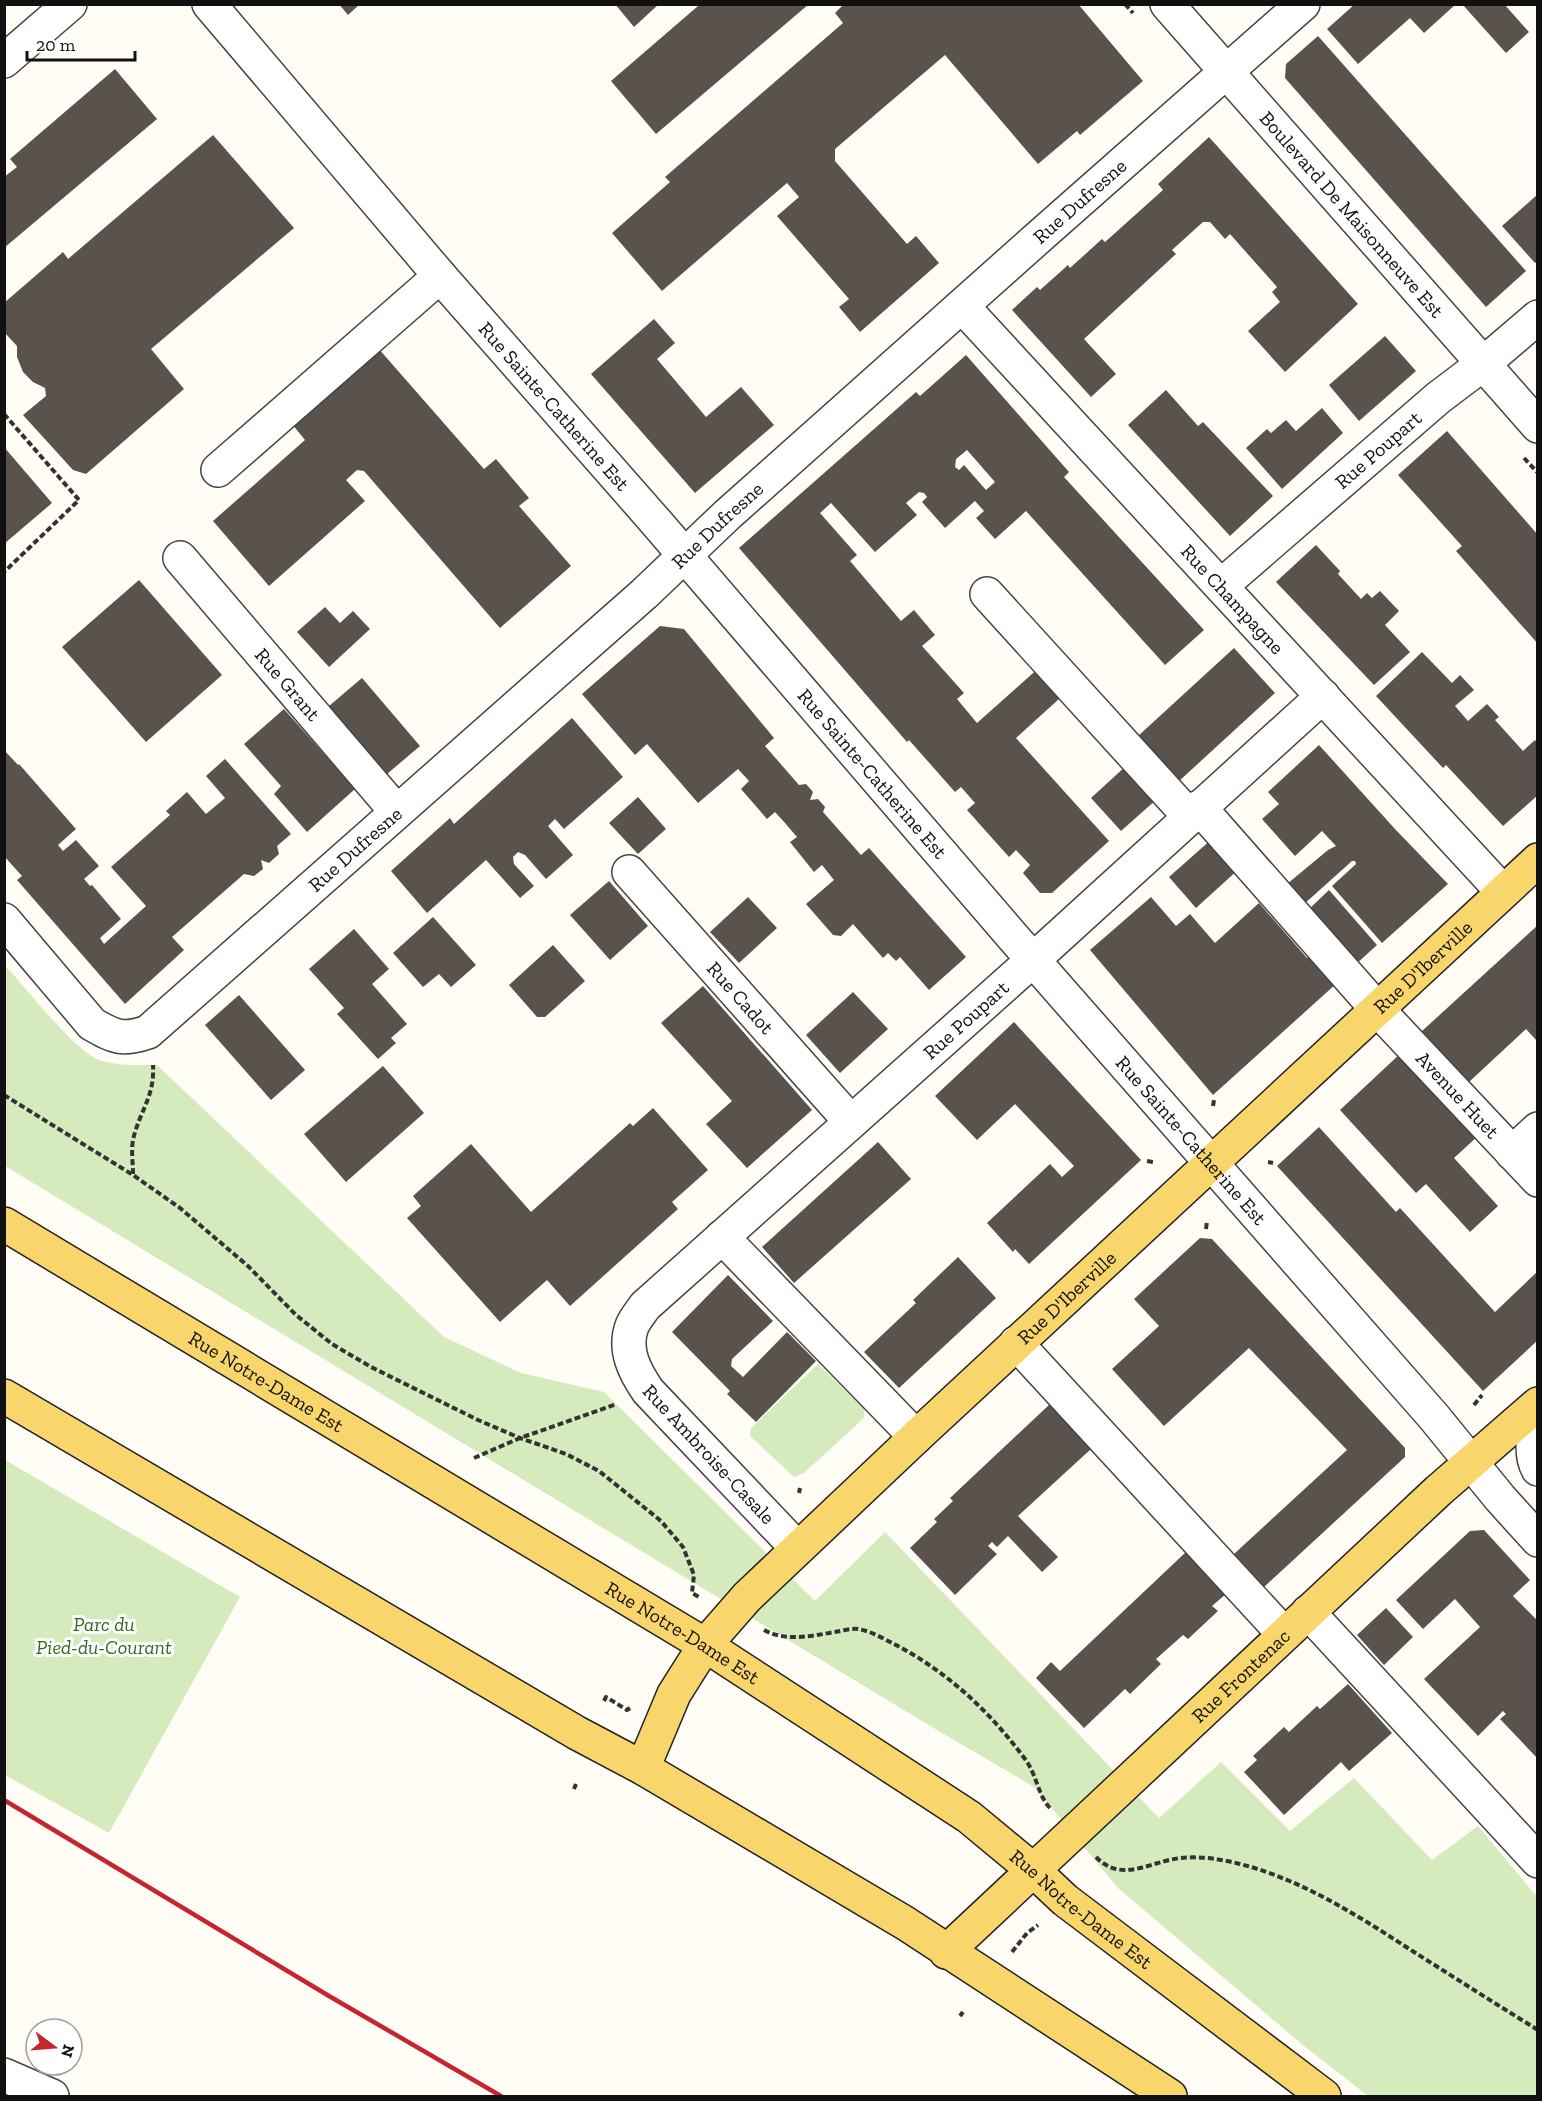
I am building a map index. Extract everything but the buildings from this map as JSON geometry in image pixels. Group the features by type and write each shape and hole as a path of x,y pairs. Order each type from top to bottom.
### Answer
{"main road":[{"name":"Rue D'Iberville","path":"643,1768 674,1694 705,1645 747,1597 915,1437 1538,860"},
{"name":"Rue Notre-Dame Est","path":"4,1224 705,1645 969,1817 1082,1913 1324,2097"},
{"path":"4,1396 905,1923 1170,2097"},
{"name":"Rue Frontenac","path":"946,1952 1284,1634 1470,1463 1538,1404"}],"street":[{"path":"4,61 70,4"},
{"name":"Rue Sainte-Catherine Est","path":"209,4 440,276 1033,960 1434,1417 1470,1463 1538,1540"},
{"name":"Boulevard De Maisonneuve Est","path":"1167,4 1538,426"},
{"name":"Rue Dufresne","path":"4,920 92,1024 109,1034 129,1038 148,1032 644,594 684,555 962,306 1303,4"},
{"path":"218,470 440,276"},
{"name":"Rue Champagne","path":"962,306 1503,892"},
{"name":"Rue Poupart","path":"1221,586 1437,398 1483,364 1538,317"},
{"name":"Rue Grant","path":"180,558 396,811"},
{"name":"Avenue Huet","path":"987,594 1194,811 1538,1180"},
{"name":"Rue Poupart","path":"629,1354 632,1327 645,1306 1033,960 1194,811 1323,696"},
{"name":"Rue Cadot","path":"629,872 851,1122"},
{"path":"1512,1153 1538,1129"},
{"path":"722,1237 915,1437"},
{"path":"1016,1343 1284,1634"},
{"name":"Rue Ambroise-Casale","path":"629,1354 635,1373 648,1391 797,1548"},
{"path":"1538,1419 1534,1429 1533,1461 1538,1469"},
{"path":"1308,1612 1538,1861"},
{"path":"4,2075 52,2097"}],"path":[{"path":"4,414 80,500 4,572"},
{"path":"133,1175 133,1139 148,1102 154,1079 153,1062"},
{"path":"4,1095 133,1175 180,1208 239,1258 296,1315 332,1344 371,1367 478,1420 566,1454 598,1472 661,1521 683,1547 694,1575 692,1593"},
{"path":"1213,1106 1214,1100"},
{"path":"1147,1161 1154,1162"},
{"path":"1206,1229 1207,1221"},
{"path":"1474,1405 1482,1395"},
{"path":"474,1458 520,1438 618,1404"},
{"path":"799,1494 800,1488"},
{"path":"774,1635 803,1637 856,1629 879,1636 936,1668 966,1692 1027,1761 1037,1778 1044,1802"},
{"path":"604,1701 606,1697 627,1710 633,1702"},
{"path":"1102,1864 1127,1872 1153,1863 1182,1858 1207,1858 1238,1863 1274,1874 1310,1890 1375,1926 1538,2030"},
{"path":"1011,1953 1027,1933 1038,1925"}],"green space":[{"path":"4,964 65,1033 91,1056 116,1064 157,1065 444,1337 521,1373 604,1392 815,1601 885,1532 1159,1818 1221,1762 1290,1831 1354,1778 1432,1860 1478,1826 1537,1897 1537,2096 1368,2096 1304,2046 1118,1888 1034,1787 5,1166"},
{"path":"818,1364 864,1409 864,1418 804,1473 794,1477 750,1436 751,1428"},
{"name":"Parc du Pied-du-Courant","path":"5,1460 240,1597 109,1833 5,1775"}],"railway":[{"path":"4,1800 329,1996 501,2096"}]}
